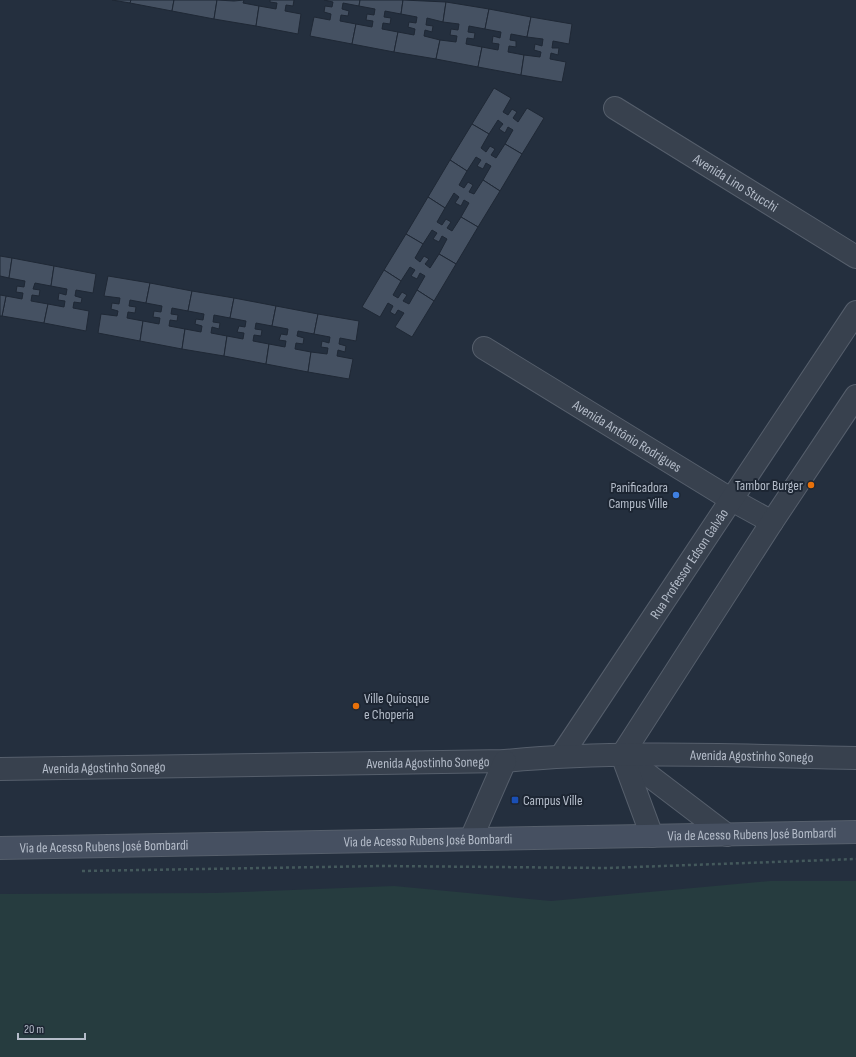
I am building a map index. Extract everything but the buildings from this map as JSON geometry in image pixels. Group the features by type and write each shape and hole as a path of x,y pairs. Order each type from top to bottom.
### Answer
{"main road":[{"name":"Via de Acesso Rubens José Bombardi","path":"0,848 856,832"}],"street":[{"name":"Avenida Lino Stucchi","path":"615,108 856,258"},
{"name":"Rua Professor Edson Galvão","path":"562,756 856,312"},
{"name":"Avenida Antônio Rodrigues","path":"484,348 732,500 772,522"},
{"path":"622,755 772,522 856,396"},
{"path":"622,755 727,835"},
{"path":"622,755 652,836"},
{"name":"Avenida Agostinho Sonego","path":"0,769 505,761 562,756 622,755 856,758"},
{"path":"471,839 505,761"}],"path":[{"path":"79,871 383,866 608,868 856,859"}],"green space":[{"path":"770,881 856,881 856,1057 0,1057 0,894 215,893 394,886 551,901"}],"place":[{"name":"Tambor Burger","path":"811,485"},
{"name":"Panificadora Campus Ville","path":"676,495"},
{"name":"Ville Quiosque e Choperia","path":"356,706"},
{"name":"Campus Ville","path":"515,800"}]}
